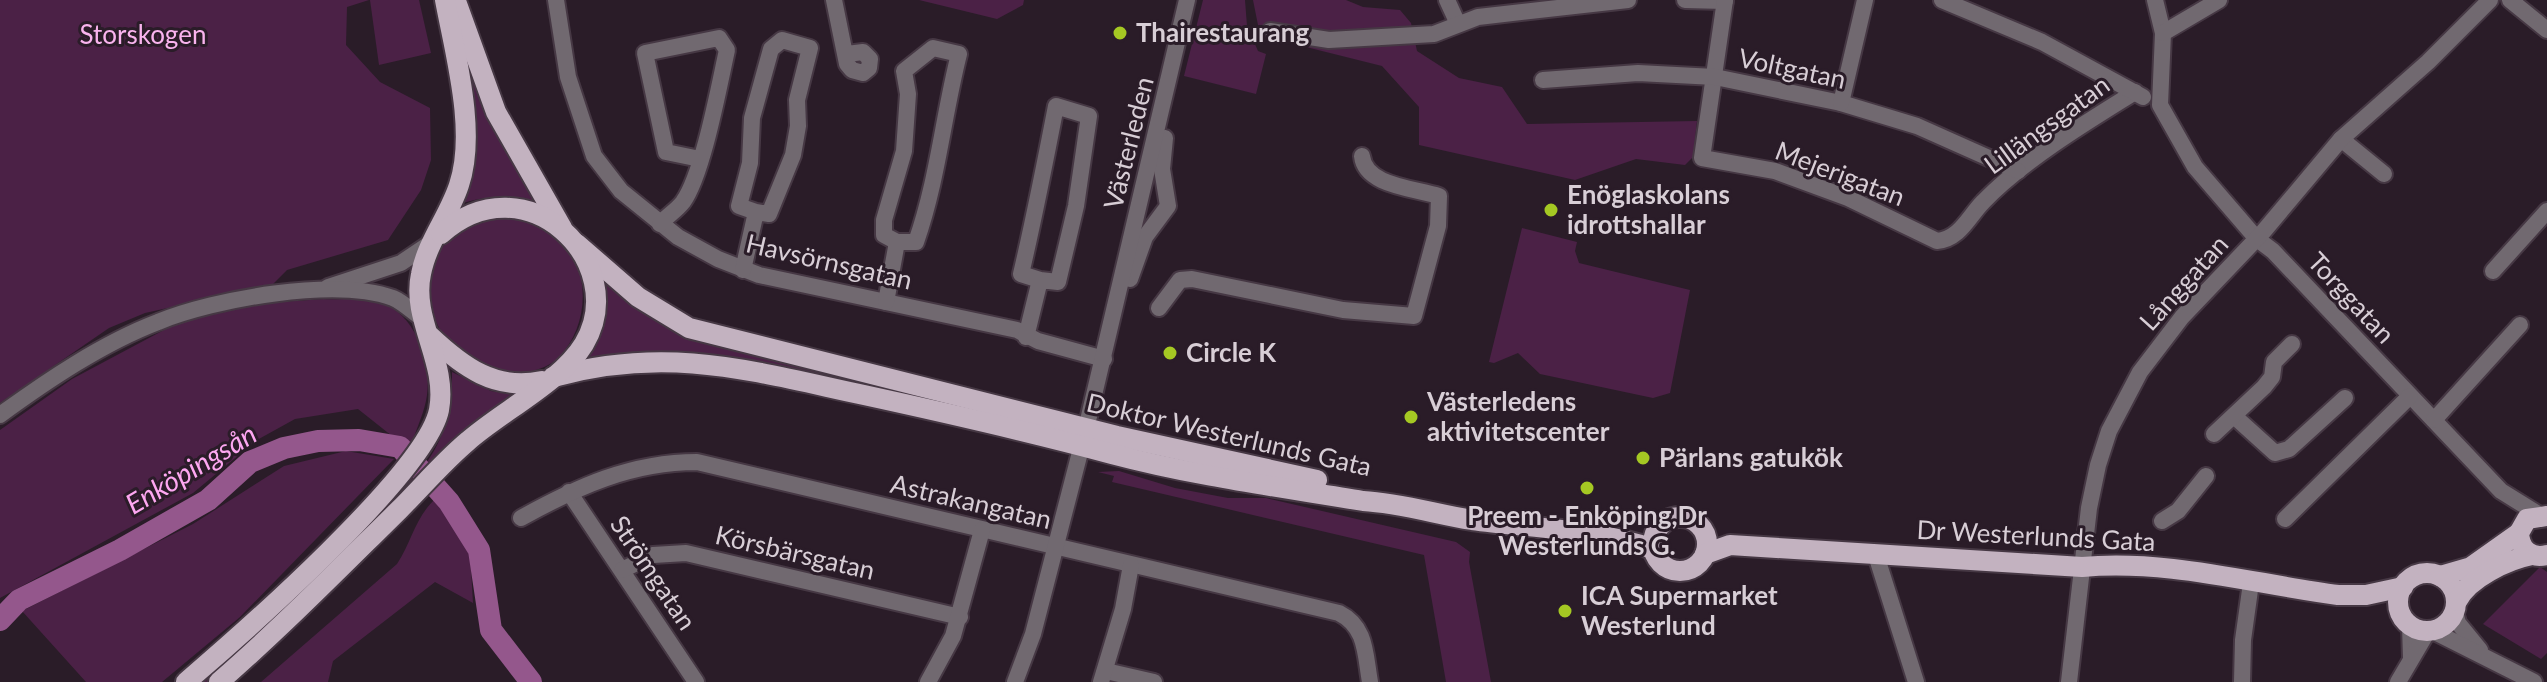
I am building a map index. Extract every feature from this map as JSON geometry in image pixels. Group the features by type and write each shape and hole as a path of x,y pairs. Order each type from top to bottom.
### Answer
{"main road":[{"path":"186,682 275,602 387,490 420,450 438,411 438,365 426,328 421,273 460,184 465,140 445,0"},
{"path":"219,682 279,628 442,466 487,425 576,355 593,319 595,295 577,244 562,229 496,112 456,0"},
{"path":"433,241 458,219 486,207 523,209 562,229"},
{"name":"Doktor Westerlunds Gata","path":"577,244 638,297 689,328 1084,437 1177,469 1363,501 1390,502"},
{"path":"426,328 473,372 504,383 523,385 550,378"},
{"name":"Doktor Westerlunds Gata","path":"550,378 629,361 670,359 737,367 1084,437"},
{"name":"Dr Westerlunds Gata","path":"1390,502 1477,520 1654,541 1664,522 1682,516 1698,523 1705,544 2082,567 2111,564 2163,568 2338,595 2366,595 2403,587 2415,575 2440,576 2471,567 2519,530 2527,519 2544,514"},
{"path":"2519,530 2519,542 2541,557"},
{"path":"1654,541 1658,559 1674,570 1689,569 1705,544"},
{"path":"2403,587 2399,596 2418,625 2442,627 2469,584 2516,559 2541,557"},
{"path":"2440,576 2449,582 2456,606"},
{"name":"Dr Westerlunds Gata","path":"2338,595 2418,625"}],"street":[{"name":"Havsörnsgatan","path":"556,0 568,77 585,138 605,174 660,224 694,247 743,270 873,302 886,302 1017,330 1026,337 1104,359"},
{"path":"834,0 847,54"},
{"name":"Västerleden","path":"1015,682 1033,634 1104,359 1187,0"},
{"name":"Västerleden","path":"1119,298 1131,277 1145,237 1168,206 1162,169 1165,134 1198,0"},
{"path":"1447,0 1458,24"},
{"path":"1270,31 1329,40 1434,34 1478,17 1628,0"},
{"path":"1685,0 1725,1 1715,77"},
{"path":"1841,103 1865,0"},
{"path":"1942,0 2042,42 2159,103 2163,33 2155,0"},
{"path":"2163,33 2219,0"},
{"name":"Långgatan","path":"2069,682 2098,465 2122,405 2160,343 2257,239 2341,139 2428,62 2490,0"},
{"path":"2510,0 2547,30"},
{"path":"660,224 684,201 700,159 727,50 719,38 645,53 666,152 700,159"},
{"path":"782,40 810,48 797,100 798,126 793,155 769,214 756,212 739,206 750,163 752,118 771,49 782,40"},
{"path":"933,48 959,54 941,123 943,144 932,197 916,242 897,242 884,235 884,220 904,151 908,94 904,71 933,48"},
{"name":"Voltgatan","path":"1543,80 1638,73 1715,77 1841,103 1940,134 2018,171"},
{"name":"Mejerigatan","path":"1715,77 1702,158 1775,171 1848,198 1937,241 1956,235"},
{"name":"Lillängsgatan","path":"1956,235 1983,202 2018,171 2135,92"},
{"name":"Torggatan","path":"2159,103 2195,167 2257,239 2273,251 2501,491 2544,514"},
{"path":"1056,106 1089,116 1076,206 1058,282 1040,280 1021,274 1032,237 1056,106"},
{"path":"2341,139 2384,174"},
{"path":"1159,308 1180,280 1192,279 1343,310 1414,316 1438,226 1439,196 1372,177 1363,166 1362,156"},
{"path":"1142,189 1157,183 1165,186"},
{"path":"2493,271 2547,211"},
{"path":"743,270 756,212"},
{"path":"0,415 111,345 158,322 243,299 315,291 401,263 433,241"},
{"path":"886,302 897,242"},
{"path":"1026,337 1040,280"},
{"path":"315,291 395,299 426,328"},
{"path":"2434,420 2520,325"},
{"path":"2214,434 2272,377 2274,362 2292,344"},
{"path":"2285,519 2410,396"},
{"path":"2234,416 2275,453 2289,449 2345,398"},
{"name":"Astrakangatan","path":"521,518 569,492 648,465 697,462 1339,613 1350,619 1363,637 1370,682"},
{"path":"2162,521 2178,511 2206,476"},
{"name":"Torggatan","path":"2501,491 2519,530"},
{"name":"Strömgatan","path":"569,492 696,682"},
{"path":"928,682 942,659 960,617 982,530"},
{"name":"Körsbärsgatan","path":"622,570 653,555 686,553 960,617"},
{"path":"1876,555 1916,682"},
{"path":"1131,565 1103,676 1154,682"},
{"path":"2242,682 2243,640 2251,583"},
{"path":"2456,606 2458,623 2487,657"},
{"path":"2398,682 2411,660 2418,625 2534,682"}],"green space":[{"name":"Storskogen","path":"0,0 369,0 347,7 346,45 380,82 430,108 431,160 421,190 388,240 287,270 272,285 145,313 109,328 0,403"},
{"path":"370,0 419,0 431,53 379,65"},
{"path":"919,0 1024,0 1023,5 997,19"},
{"path":"1203,0 1245,0 1247,26 1258,51 1266,54 1256,94 1184,76"},
{"path":"1253,0 1346,0 1363,7 1400,10 1411,23 1417,51 1459,78 1502,87 1527,124 1697,121 1693,157 1685,165 1636,159 1575,180 1419,145 1419,107 1382,66 1270,38 1258,25"},
{"path":"467,69 504,144 541,204 502,198 483,198 463,203 474,162"},
{"path":"507,217 552,233 575,261 581,277 581,312 569,344 550,364 530,372 485,368 458,352 440,329 430,301 431,272 443,246 468,227"},
{"path":"1522,228 1577,242 1575,251 1579,263 1690,290 1670,393 1653,398 1540,374 1518,353 1494,363 1489,362"},
{"path":"602,279 657,318 718,346 994,414 766,363 708,354 650,352 589,359 603,321"},
{"path":"374,300 388,305 409,324 417,337 423,351 428,381 425,407 412,443 392,436 358,409 295,419 257,440 193,493 0,598 0,430 72,379 177,323 263,303"},
{"path":"452,372 491,391 514,395 210,682 198,682 251,635 427,462 447,419"},
{"path":"346,451 394,459 240,617 162,682 86,682 22,611 193,524 284,466"},
{"path":"1119,471 1175,488 1228,498 1266,498 1456,542 1470,552 1469,562 1491,682 1446,682 1424,555 1112,482 1114,476 1098,472"},
{"path":"435,499 470,552 473,603 435,582 333,661 328,682 261,682 397,564 423,514"},
{"path":"2540,567 2547,572 2547,653 2541,659 2483,624"}],"waterway":[{"name":"Enköpingsån","path":"0,620 19,600 120,550 208,500 250,462 284,448 318,441 359,440 400,447 449,502 479,550 491,630 531,682"}],"place":[{"name":"Thairestaurang","path":"1120,33"},
{"name":"Enöglaskolans idrottshallar","path":"1551,210"},
{"name":"Circle K","path":"1170,353"},
{"name":"Västerledens aktivitetscenter","path":"1411,417"},
{"name":"Pärlans gatukök","path":"1643,458"},
{"name":"Preem - Enköping,Dr Westerlunds G.","path":"1587,488"},
{"name":"ICA Supermarket Westerlund","path":"1565,611"}]}
